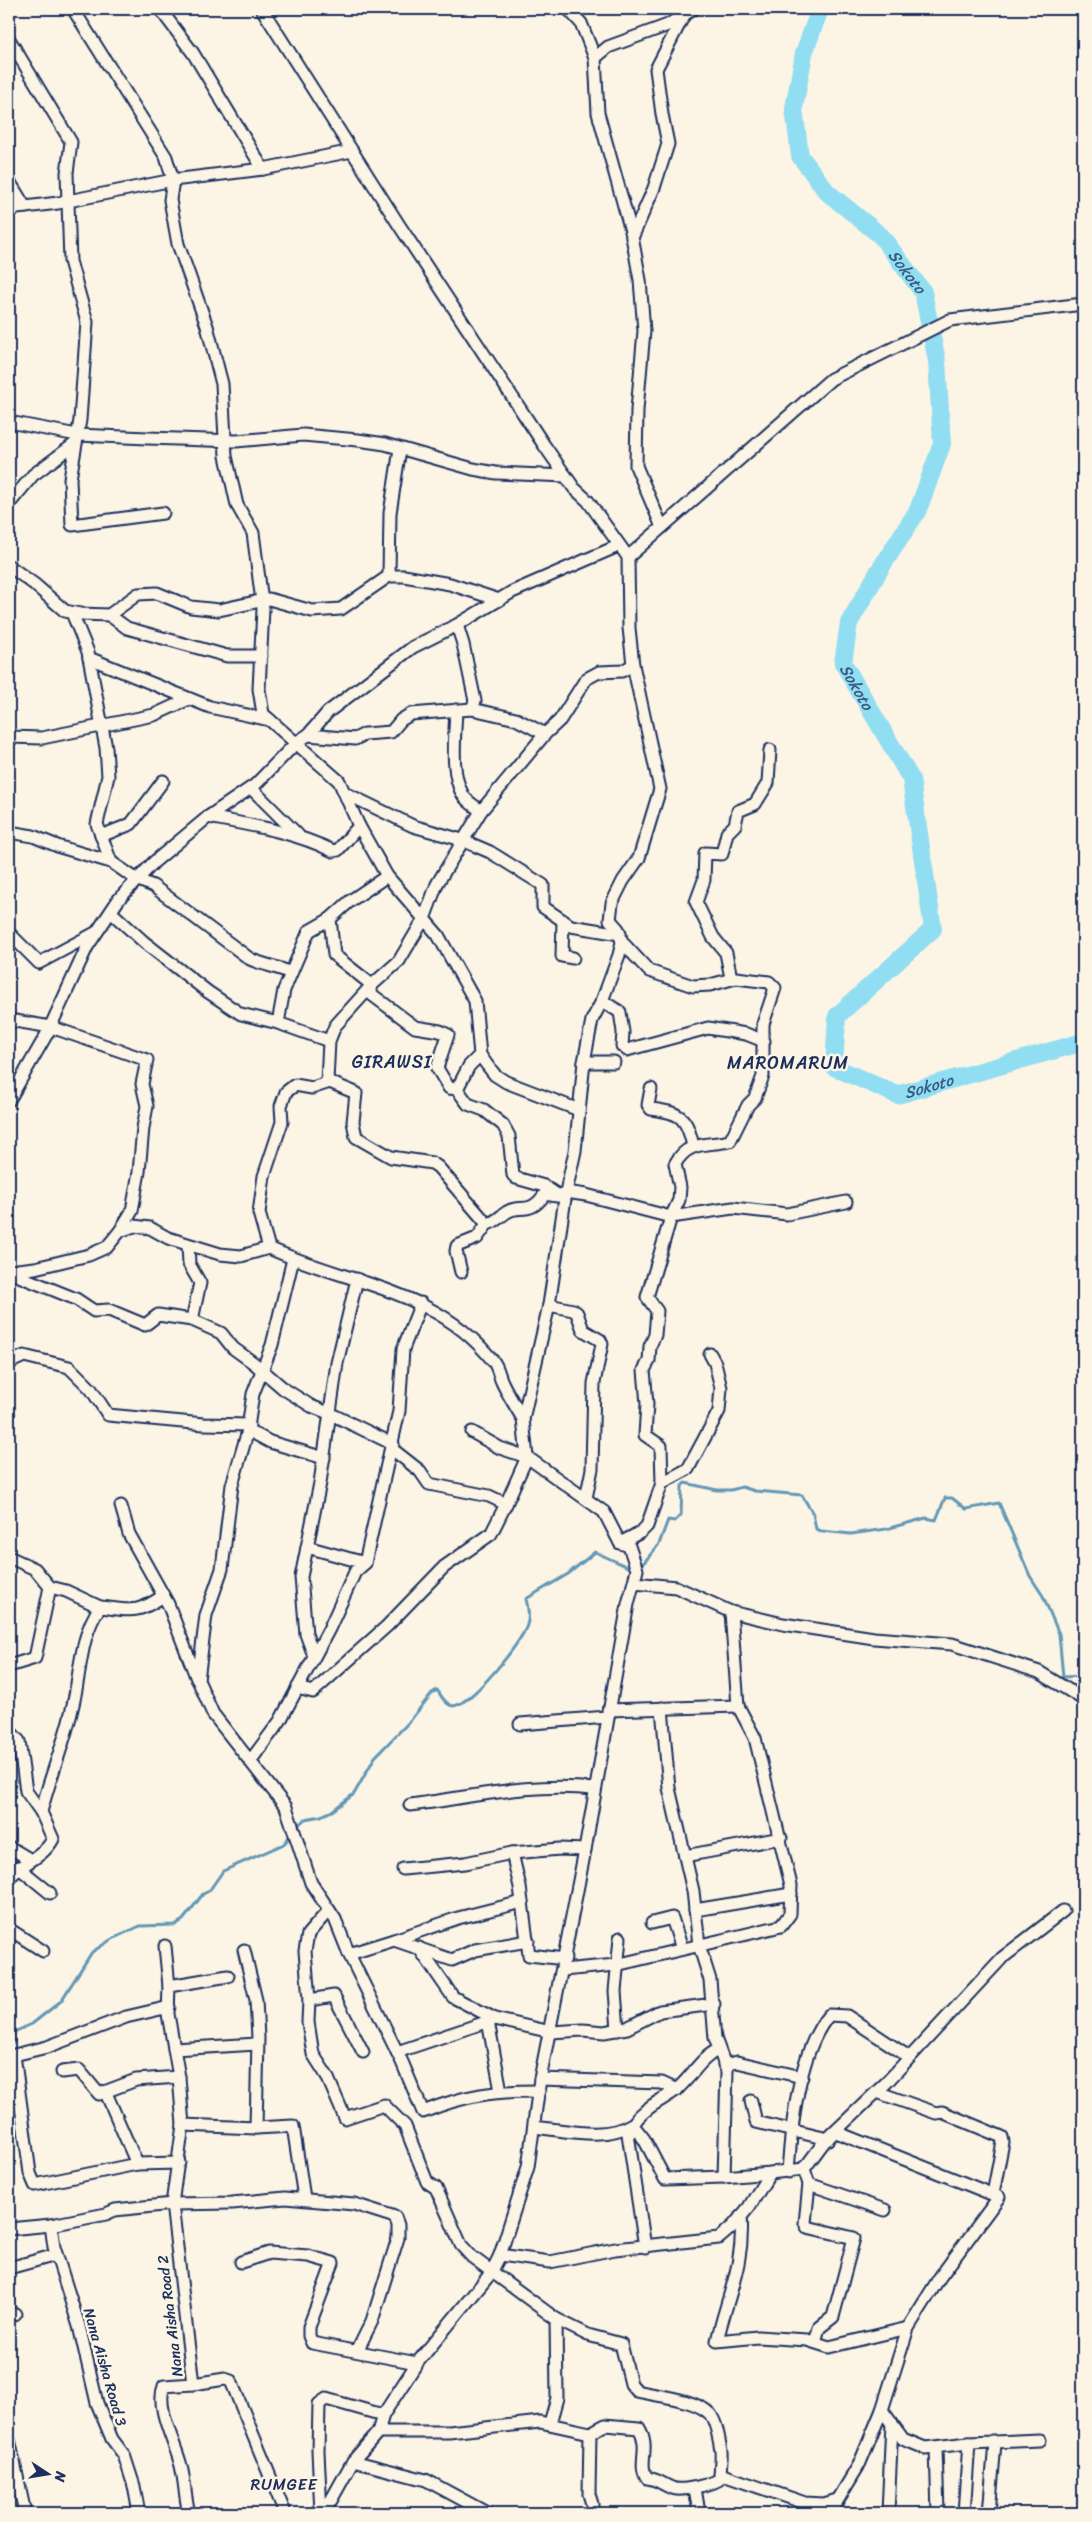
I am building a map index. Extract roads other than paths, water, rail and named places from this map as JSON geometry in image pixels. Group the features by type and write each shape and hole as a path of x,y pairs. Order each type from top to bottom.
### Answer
{"street":[{"path":"73,9 166,157 173,180 170,200 178,244 207,326 222,384 226,456 237,505 253,534 261,600 259,689 264,714 339,781 358,826 387,876 438,935 475,1001 480,1055 495,1075 506,1082 579,1110"},
{"path":"160,9 194,53 263,169"},
{"path":"262,9 352,151 574,488 588,501 618,546 628,557 629,628 633,665 660,790 639,858 623,881 612,903 610,920 621,938 649,971 693,986 710,985 731,978 769,982 775,988 762,1024 764,1041 763,1076 759,1089 730,1141 693,1146 685,1151 675,1164 680,1187 680,1200 671,1217 647,1297 657,1311 656,1328 650,1346 649,1361 644,1370 647,1404 645,1436 661,1446 662,1483 647,1526 641,1532 620,1543"},
{"path":"568,9 581,23 595,58 598,113 632,238 640,280 644,331 637,410 636,466 662,527"},
{"path":"595,58 608,46 668,25 688,12"},
{"path":"632,238 654,188 668,144 656,69 688,12"},
{"path":"9,39 71,142 67,173 70,261 87,322 76,439 70,479 72,525 163,513"},
{"path":"9,209 67,201 173,180 263,169 352,151"},
{"path":"9,181 25,207"},
{"path":"628,557 831,379 950,320 1083,304"},
{"path":"9,422 76,439 225,440 303,435 358,440 400,449 468,468 496,473 566,476"},
{"path":"9,504 33,475 76,439"},
{"path":"389,576 390,513 400,449"},
{"path":"10,1097 51,1027 87,947 136,879 208,817 251,788 297,742 308,735 328,712 369,678 413,647 457,625 499,600 618,546"},
{"path":"9,566 34,584 65,611 108,615 127,628 227,656 261,656"},
{"path":"108,615 138,594 157,592 191,607 219,610 269,599 312,611 341,609 389,576 404,576 450,584 499,600"},
{"path":"72,612 89,658 102,726 108,776 97,824 111,862"},
{"path":"457,625 475,701 472,709"},
{"path":"89,658 210,708 270,720"},
{"path":"487,1224 438,1167 432,1163 392,1157 356,1137 353,1122 356,1093 327,1081 328,1041 335,1026 370,988 399,961 424,919 437,884 481,811 545,734 560,720 586,679 599,672 622,670 633,665"},
{"path":"9,737 42,738 102,726 154,715 189,699"},
{"path":"308,735 355,739 365,734 391,732 401,720 411,714 472,709 516,719 545,734"},
{"path":"456,710 454,777 461,786 464,797 481,811"},
{"path":"731,978 726,953 713,937 696,902 704,880 705,853 722,854 727,833 735,825 738,811 755,804 768,783 770,750"},
{"path":"101,836 130,824 164,781"},
{"path":"251,788 300,836"},
{"path":"345,794 412,826 462,840 490,852 543,885 543,907 563,921 571,926 621,938"},
{"path":"208,817 300,836 333,850 338,850 358,826"},
{"path":"9,832 33,836 81,855 111,862 136,879 153,886 250,959 262,965 273,966 292,973"},
{"path":"278,1023 284,990 308,931 330,919 350,901 387,876"},
{"path":"111,912 144,942 234,1010 241,1014 278,1023 328,1041"},
{"path":"330,919 334,955 416,1027 440,1031 448,1035 437,1068 449,1088 457,1089 468,1104 484,1110 503,1125 509,1136 513,1175 516,1178 544,1186 562,1194"},
{"path":"563,921 562,956 574,958"},
{"path":"9,933 39,963 97,932"},
{"path":"297,1688 313,1692 388,1626 444,1568 491,1534 527,1457 523,1419 549,1306 562,1194 575,1151 584,1062 592,1020 602,1001 620,955 621,938"},
{"path":"602,1001 620,1012 623,1032 622,1046 628,1050 708,1028 746,1034 764,1041"},
{"path":"9,1020 51,1027 147,1060 142,1084 147,1106 142,1128 139,1172 134,1191 132,1211 120,1231 107,1247 89,1255 34,1268 9,1271"},
{"path":"457,1089 468,1066 480,1055"},
{"path":"584,1062 614,1062"},
{"path":"269,1248 259,1213 264,1176 282,1122 281,1106 286,1092 295,1085 312,1088 330,1082"},
{"path":"650,1089 648,1105 650,1109 670,1111 679,1116 688,1125 693,1146"},
{"path":"461,1272 456,1251 457,1246 477,1238 487,1224 493,1223 508,1211 531,1207 545,1194 586,1195 671,1217 733,1208 787,1214 846,1202"},
{"path":"120,1231 134,1226 150,1228 188,1245 220,1254 241,1256 269,1248 293,1259 421,1302 465,1331 495,1363 502,1382 523,1419"},
{"path":"188,1245 189,1264 200,1284 192,1320"},
{"path":"198,1680 206,1615 224,1560 232,1485 248,1427 253,1394 272,1345 293,1259"},
{"path":"9,1271 76,1299 94,1311 109,1310 145,1325 158,1315 192,1320 221,1333 233,1348 284,1389 304,1402 392,1446 420,1472 429,1484 489,1496 506,1504"},
{"path":"314,1656 306,1634 301,1577 324,1458 337,1363 357,1279"},
{"path":"251,1760 280,1721 355,1572 365,1563 399,1411 402,1349 421,1302"},
{"path":"549,1306 573,1310 577,1313 583,1330 602,1344 594,1383 592,1469 586,1498"},
{"path":"662,1483 688,1469 719,1411 721,1388 715,1363 710,1354"},
{"path":"9,1363 24,1356 69,1368 91,1390 108,1415 248,1427 270,1442 324,1458"},
{"path":"323,2513 353,2461 378,2432 383,2415 416,2363 491,2273 500,2255 528,2167 540,2079 551,2032 585,1850 607,1714 628,1604 637,1570 629,1546 620,1543 604,1512 527,1457 500,1448 472,1432"},
{"path":"121,1506 130,1534 163,1596 213,1714 286,1807 311,1883 335,1919 349,1954 397,2052 423,2112 458,2098 501,2091 539,2091"},
{"path":"307,1547 365,1563"},
{"path":"9,1557 35,1569 50,1587 66,1591 78,1598 100,1606 131,1612 148,1607 163,1596"},
{"path":"634,1583 676,1588 731,1612 835,1634 952,1644 1039,1672 1083,1699"},
{"path":"9,1666 35,1658 50,1587"},
{"path":"78,1598 90,1622"},
{"path":"41,1812 72,1708 82,1645 90,1622 100,1606"},
{"path":"512,1853 522,1902 529,1955 564,1964 616,1965 781,1926 790,1914 791,1894 781,1838 755,1738 738,1706 731,1612"},
{"path":"520,1724 662,1708 738,1706"},
{"path":"662,1708 669,1788 685,1856 699,1945 710,1980 718,2050 726,2071 724,2177"},
{"path":"9,1730 19,1741 26,1791 41,1812 53,1839 47,1850 18,1867 9,1878"},
{"path":"410,1806 513,1789 565,1786 594,1790"},
{"path":"685,1856 781,1838"},
{"path":"9,1847 31,1860"},
{"path":"403,1869 465,1863 512,1853 585,1850"},
{"path":"18,1867 50,1893"},
{"path":"695,1910 791,1894"},
{"path":"349,1954 458,1918 522,1902"},
{"path":"329,1910 308,1934 305,1951 310,2000 308,2022 313,2054 327,2076 345,2118 384,2105 405,2126 427,2182 436,2188 461,2246 491,2273 556,2319 588,2335 621,2344 631,2384 637,2391 692,2403 710,2415 717,2430 721,2453 720,2474 719,2480 695,2488 673,2489 657,2479 645,2477 642,2466 646,2451 645,2438 639,2428 605,2425 590,2433 540,2422 448,2432 378,2432"},
{"path":"632,2124 644,2139 665,2178 724,2177 804,2169 832,2135 878,2092 1002,1958 1063,1911"},
{"path":"652,1923 672,1918 682,1949"},
{"path":"9,1929 43,1951"},
{"path":"618,2030 616,1965 620,1938"},
{"path":"394,1940 452,1960 475,1950 528,1940"},
{"name":"Nana Aisha Road 2","path":"165,1946 169,1986 168,2007 179,2077 183,2125 172,2204 193,2384 164,2386 161,2393 168,2426 181,2466 190,2513"},
{"path":"419,1948 453,1997 492,2020 551,2032 618,2030 660,2011 714,2004"},
{"path":"244,1950 256,2000 256,2128"},
{"path":"169,1986 228,1976"},
{"path":"310,2000 334,1996 363,2052"},
{"path":"168,2007 126,2017 47,2047 14,2055 14,2100 30,2173 35,2185 137,2164 179,2163"},
{"path":"788,2172 790,2130 802,2077 821,2024 830,2015 847,2016 910,2058"},
{"path":"397,2052 492,2020"},
{"path":"492,2020 501,2091"},
{"path":"174,2049 257,2044"},
{"path":"534,2127 591,2133 620,2132 632,2124 645,2111 677,2090 701,2065 707,2055 718,2050"},
{"path":"724,2065 737,2062 802,2077"},
{"path":"62,2072 79,2070 99,2094 106,2093 136,2080 179,2077"},
{"path":"540,2079 662,2083 677,2090"},
{"path":"878,2092 936,2113 942,2112 1002,2137 1003,2142 993,2194"},
{"path":"106,2093 137,2164"},
{"path":"751,2101 756,2122 790,2130 832,2135 999,2197 940,2277 908,2328 882,2410 859,2465 830,2513"},
{"path":"632,2124 628,2134 628,2144 645,2247"},
{"path":"183,2125 256,2128 293,2126 304,2198"},
{"path":"804,2169 809,2184 806,2227 854,2238 833,2317 818,2328 815,2342"},
{"path":"719,2238 727,2233 742,2216 770,2173"},
{"path":"809,2184 885,2210"},
{"path":"9,2229 51,2225 106,2214 115,2210 172,2204 304,2198 354,2204 395,2217 398,2225 398,2238 372,2321 357,2351"},
{"path":"742,2216 742,2240 738,2270 724,2308 717,2341 758,2337 815,2342 829,2347 908,2328"},
{"name":"Nana Aisha Road 3","path":"51,2225 56,2255 79,2326 97,2403 106,2430 124,2455 134,2486 139,2513"},
{"path":"500,2255 550,2262 615,2250 719,2238 742,2240"},
{"path":"241,2262 269,2253 308,2256 332,2263 309,2327 309,2336 312,2343 416,2363"},
{"path":"9,2268 56,2255"},
{"path":"550,2423 556,2398 556,2319"},
{"path":"193,2384 226,2379 231,2381 285,2513"},
{"path":"323,2513 319,2404 326,2399 383,2415"},
{"path":"882,2410 903,2440 924,2448 969,2443 1040,2440"},
{"path":"888,2513 892,2423"},
{"path":"590,2433 589,2494 592,2513"},
{"path":"9,2439 25,2513"},
{"path":"964,2513 969,2443"},
{"path":"989,2513 995,2443"},
{"path":"936,2448 938,2513"},
{"path":"353,2461 426,2480 487,2513"},
{"path":"720,2474 805,2503 824,2504 837,2500"},
{"path":"695,2488 699,2513"}],"waterway":[{"name":"Sokoto","path":"820,9 804,53 794,108 800,156 827,192 881,236 923,292 937,361 942,444 918,510 880,569 849,623 843,663 911,779 933,929 837,1016 834,1067 897,1095 1076,1044 1083,1046"},
{"path":"295,1828 305,1819 321,1816 332,1811 354,1794 375,1757 409,1722 432,1693 437,1690 445,1702 453,1706 461,1703 483,1685 506,1658 523,1633 528,1619 526,1599 568,1574 595,1552 628,1567 643,1564 659,1544 668,1520 675,1521 681,1515 682,1486 685,1483 717,1490 731,1490 742,1487 755,1491 802,1495 813,1514 816,1529 851,1534 886,1529 926,1518 936,1520 945,1498 952,1498 966,1509 999,1503 1030,1576 1043,1596 1059,1634 1063,1677 1083,1676"},
{"path":"9,2046 14,2042 14,2032 32,2024 61,2001 92,1952 112,1939 140,1926 175,1925 183,1920 203,1894 209,1891 223,1871 284,1844 292,1833"}],"district":[{"name":"GIRAWSI","path":"392,1062"},
{"name":"MAROMARUM","path":"788,1063"},
{"name":"RUMGEE","path":"284,2484"}]}
